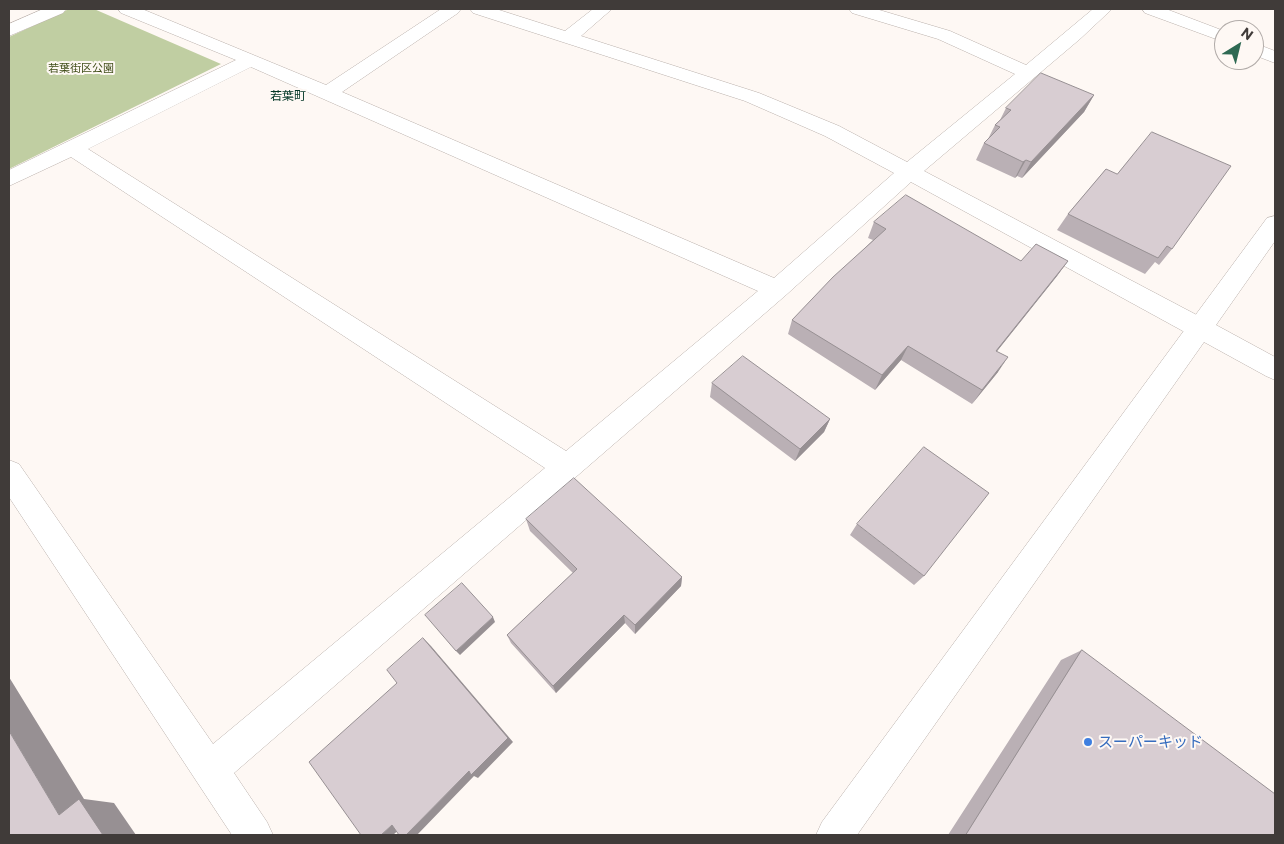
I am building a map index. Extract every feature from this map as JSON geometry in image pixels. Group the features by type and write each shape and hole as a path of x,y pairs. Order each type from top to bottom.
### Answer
{"street":[{"path":"9,31 57,9"},
{"path":"127,9 328,93 777,289"},
{"path":"328,93 452,9"},
{"path":"479,9 752,97 832,131 910,171 1275,370"},
{"path":"569,37 603,9"},
{"path":"858,9 944,35 1029,73"},
{"path":"210,770 777,289 910,171 1103,9"},
{"path":"1151,9 1214,33"},
{"path":"9,179 251,60"},
{"path":"72,148 567,467"},
{"path":"836,835 1275,224"},
{"path":"9,473 254,835"}],"green space":[{"name":"若葉街区公園","path":"69,9 94,9 221,64 9,169 9,37"}],"building":[{"path":"1041,73 1094,95 1031,162 1026,160 1023,162 984,143 1000,127 995,125 1011,110 1006,108"},
{"path":"1152,132 1231,166 1172,249 1167,246 1158,258 1068,214 1106,169 1117,174"},
{"path":"906,195 1021,261 1036,244 1068,261 996,351 1008,357 982,390 908,346 882,375 792,320 833,277 886,229 874,222"},
{"path":"743,356 830,419 800,449 712,383"},
{"path":"924,447 989,493 924,576 857,524"},
{"path":"574,478 682,577 635,625 624,615 553,686 507,635 577,569 526,519"},
{"path":"462,583 493,617 456,651 425,615"},
{"path":"423,638 508,738 471,775 469,771 406,835 399,835 392,825 381,835 361,835 309,762 397,683 387,670"},
{"name":"スーパーキッド","path":"1082,650 1275,794 1275,835 966,835"},
{"path":"9,731 59,815 79,799 103,835 9,835"}],"place":[{"name":"スーパーキッド","path":"1088,742"}],"district":[{"name":"若葉町","path":"288,96"}]}
